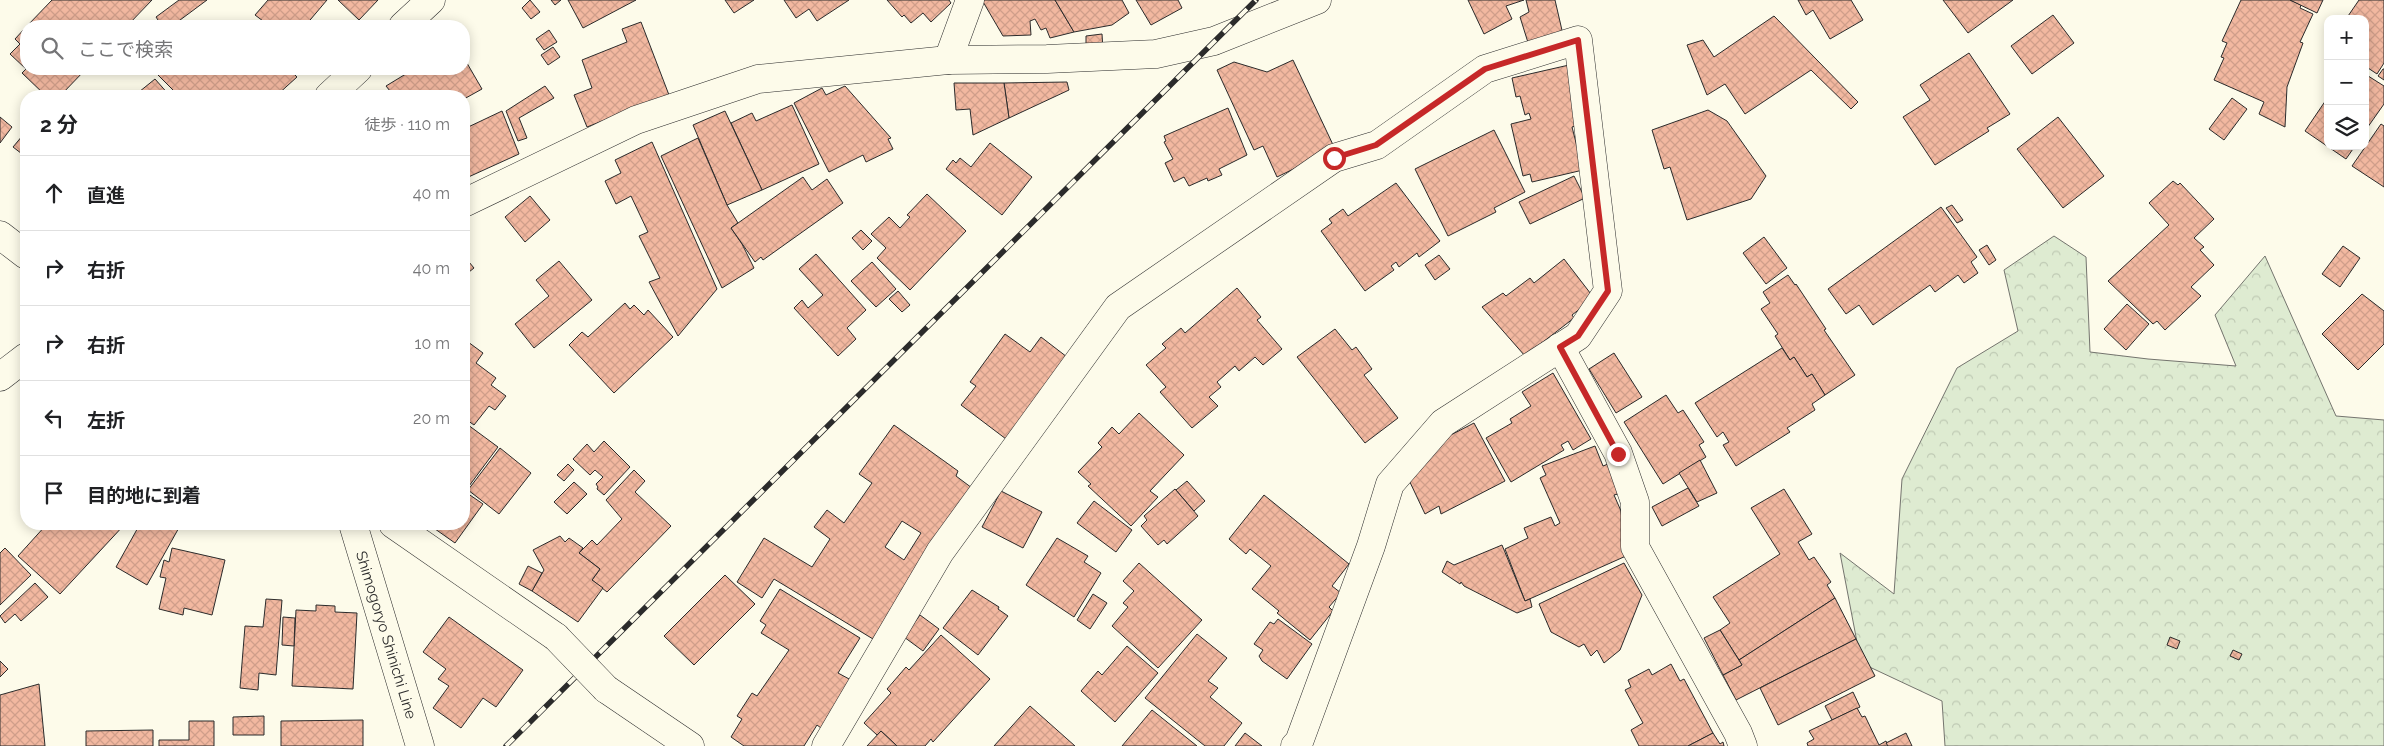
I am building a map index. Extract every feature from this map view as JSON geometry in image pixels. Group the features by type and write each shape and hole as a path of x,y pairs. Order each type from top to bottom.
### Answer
{"street":[{"path":"409,20 431,0"},
{"path":"948,60 970,0"},
{"path":"470,200 636,120 758,79 948,60 1047,59 1156,54 1214,41 1317,0"},
{"path":"826,746 940,552 1118,307 1334,158 1376,145 1485,69 1578,40 1608,291 1578,336 1443,422 1390,484 1372,546 1299,742 1295,746"},
{"path":"335,90 352,75"},
{"path":"0,234 20,250"},
{"path":"1560,347 1618,454 1635,502 1635,548 1738,733 1743,746"},
{"path":"0,376 20,361"},
{"name":"Shimogoryo Shinichi Line","path":"355,530 420,746"},
{"path":"402,530 556,637 606,689 690,746"}],"green space":[{"path":"2054,236 2086,257 2090,352 2148,359 2236,366 2215,315 2265,256 2336,416 2384,420 2384,746 1945,746 1942,701 1861,663 1840,553 1894,594 1902,479 1957,368 2018,331 2004,270"}],"building":[{"path":"52,0 152,0 133,20 33,20"},
{"path":"179,0 207,0 180,20 158,20 156,17"},
{"path":"268,0 327,0 310,20 262,20 255,15"},
{"path":"338,0 378,0 359,20"},
{"path":"530,0 540,12 531,19 522,8"},
{"path":"551,0 561,0 555,5"},
{"path":"568,0 636,0 583,28"},
{"path":"725,0 754,0 734,13"},
{"path":"784,0 849,0 817,21 809,9 796,18"},
{"path":"887,0 949,0 951,3 931,22 923,13 911,23 904,15 902,17"},
{"path":"982,0 1055,0 1074,32 1050,38 1046,28 1041,30 1035,19 1030,21 1031,35 1003,36"},
{"path":"1055,0 1122,0 1129,13 1112,25 1074,32"},
{"path":"1136,0 1178,0 1182,8 1151,25"},
{"path":"1468,0 1524,0 1506,6 1512,19 1484,34"},
{"path":"1526,0 1555,0 1564,39 1530,49 1520,17 1529,12"},
{"path":"1798,0 1851,0 1863,20 1830,39 1813,10 1806,15"},
{"path":"1943,0 2013,0 1968,33"},
{"path":"2241,0 2290,0 2301,5 2300,8 2313,14 2300,42 2303,43 2287,87 2285,127 2259,114 2264,102 2214,80 2224,58 2221,57 2227,43 2222,41"},
{"path":"2290,0 2323,0 2317,13"},
{"path":"2359,0 2384,0 2384,63 2377,74 2369,69 2369,15 2349,15"},
{"path":"2053,15 2074,43 2032,74 2011,46"},
{"path":"1774,16 1858,102 1851,109 1811,70 1745,114 1725,84 1707,95 1687,45 1703,40 1714,57"},
{"path":"641,22 669,95 587,127 574,95 592,88 582,60 627,42 622,29"},
{"path":"549,30 557,42 544,50 536,39"},
{"path":"20,34 20,44 15,39"},
{"path":"1102,34 1103,50 1086,51 1086,36"},
{"path":"20,44 20,63 10,54"},
{"path":"553,47 560,57 548,65 541,55"},
{"path":"1969,53 2010,114 1987,128 1989,131 1935,165 1903,117 1930,100 1920,85"},
{"path":"1293,60 1335,149 1277,177 1263,146 1254,150 1217,70 1234,62 1267,72"},
{"path":"1569,65 1583,124 1572,127 1583,170 1532,182 1530,174 1523,176 1511,124 1531,119 1529,113 1525,115 1520,96 1516,97 1512,78"},
{"path":"470,68 482,89 470,96 470,90 389,90 386,86 404,75 470,75"},
{"path":"2384,69 2384,80 2378,76"},
{"path":"24,75 80,75 66,90 40,90"},
{"path":"158,75 295,75 297,77 283,90 173,90"},
{"path":"2369,77 2384,86 2384,104 2369,125"},
{"path":"155,79 165,90 141,90"},
{"path":"1067,82 1069,90 1009,118 1004,83"},
{"path":"954,83 1004,83 1009,118 973,135 970,109 956,110"},
{"path":"545,86 554,98 519,118 527,138 518,141 506,111"},
{"path":"845,86 891,138 888,139 893,149 866,162 863,155 829,172 794,103 822,88 826,95"},
{"path":"2232,98 2247,109 2224,140 2209,129"},
{"path":"2324,103 2324,144 2305,131"},
{"path":"792,105 819,164 762,190 731,123 752,113 756,121"},
{"path":"1228,108 1247,155 1219,169 1222,175 1208,181 1207,178 1189,186 1184,177 1174,182 1165,163 1173,159 1164,142 1166,141 1164,136"},
{"path":"1708,110 1727,121 1766,176 1751,199 1687,220 1670,167 1664,169 1652,130"},
{"path":"502,111 519,154 470,176 470,126"},
{"path":"725,111 762,190 727,205 693,125"},
{"path":"0,117 12,127 0,143"},
{"path":"2058,117 2104,176 2063,208 2017,149"},
{"path":"2381,124 2384,126 2384,187 2352,166 2363,150 2369,150 2369,141"},
{"path":"1494,130 1525,192 1494,208 1496,212 1448,236 1415,169"},
{"path":"698,138 727,205 738,223 731,228 742,244 754,268 722,288 661,156"},
{"path":"20,139 20,152 13,147"},
{"path":"652,142 717,289 678,336 649,282 660,278 639,236 648,232 631,196 616,204 605,181 621,173 615,160"},
{"path":"990,143 1032,177 1002,215 946,169 953,160 956,163 960,158 971,167"},
{"path":"2333,150 2352,150 2346,159"},
{"path":"1574,176 1585,198 1530,224 1519,202"},
{"path":"803,177 812,190 827,179 843,203 763,260 761,257 755,262 731,228"},
{"path":"2173,181 2178,185 2180,183 2214,219 2194,238 2204,247 2200,250 2214,265 2191,287 2201,296 2165,330 2157,321 2153,324 2108,281 2169,225 2149,203"},
{"path":"1396,183 1440,241 1419,257 1417,253 1399,267 1396,262 1391,266 1394,270 1365,291 1321,231 1332,223 1329,219 1343,209 1348,216"},
{"path":"927,194 966,231 910,290 877,258 886,248 871,234 889,217 900,228 910,217 907,215"},
{"path":"530,196 550,220 525,242 505,217"},
{"path":"1952,205 1963,220 1957,223 1946,208"},
{"path":"1941,207 1977,257 1971,262 1978,273 1964,283 1958,275 1935,292 1930,285 1873,325 1859,305 1846,314 1828,289"},
{"path":"861,230 872,241 863,250 852,238"},
{"path":"1764,237 1787,268 1766,284 1743,253"},
{"path":"1987,245 1996,260 1989,265 1979,250"},
{"path":"2343,246 2360,258 2340,287 2322,274"},
{"path":"816,254 866,310 847,328 856,339 838,356 794,308 802,300 808,308 823,295 799,269"},
{"path":"1439,255 1450,269 1435,280 1425,265"},
{"path":"1564,259 1594,298 1572,315 1574,318 1525,356 1482,307 1503,293 1506,296 1530,278 1534,283"},
{"path":"559,261 592,300 534,348 515,324 549,296 536,280"},
{"path":"872,262 896,289 876,307 851,281"},
{"path":"470,263 474,268 470,271"},
{"path":"1788,275 1796,284 1826,329 1824,330 1855,375 1825,395 1812,374 1807,377 1794,357 1790,360 1775,336 1778,334 1761,309 1770,303 1763,292"},
{"path":"1237,288 1261,317 1257,320 1282,349 1263,365 1255,357 1239,371 1235,366 1217,382 1221,387 1209,397 1218,406 1192,428 1160,392 1166,387 1146,365 1166,348 1162,344 1181,328 1185,333"},
{"path":"898,291 910,305 902,312 889,299"},
{"path":"2362,294 2384,311 2384,344 2358,370 2322,334"},
{"path":"625,303 630,309 634,305 644,315 648,310 673,337 614,393 569,345 582,332 588,337"},
{"path":"2127,304 2149,324 2126,350 2104,329"},
{"path":"1335,329 1352,350 1356,347 1372,369 1364,375 1398,418 1365,443 1297,357"},
{"path":"1005,334 1030,352 1041,337 1067,357 1006,439 961,405 976,386 970,382"},
{"path":"470,343 483,353 476,363 496,378 491,385 506,396 495,410 489,406 474,425 470,422"},
{"path":"1782,348 1790,360 1794,357 1807,377 1812,374 1825,395 1812,404 1815,410 1787,428 1790,432 1736,466 1723,445 1729,442 1723,432 1717,437 1695,403"},
{"path":"1614,353 1642,397 1616,413 1589,369"},
{"path":"1553,373 1591,439 1573,450 1568,441 1561,445 1564,450 1511,482 1486,438 1512,423 1510,419 1531,406 1522,392"},
{"path":"1666,395 1678,413 1683,410 1704,442 1699,445 1706,457 1663,484 1624,422"},
{"path":"1139,413 1184,455 1150,491 1158,497 1131,526 1088,486 1091,484 1078,472 1102,447 1098,443 1112,427 1119,434"},
{"path":"1474,423 1505,481 1441,514 1439,506 1425,514 1408,478 1443,439"},
{"path":"894,425 958,471 956,476 972,488 918,566 873,639 774,579 762,598 737,582 764,538 812,567 830,539 814,527 827,510 844,523 872,483 859,474","holes":["902,521 921,533 904,560 885,547"]},
{"path":"470,426 498,447 470,485"},
{"path":"604,441 630,467 604,495 597,489 596,484 603,477 595,470 590,475 573,459 587,444 594,452"},
{"path":"1595,446 1603,466 1608,464 1618,494 1614,495 1621,511 1626,556 1525,601 1505,549 1528,538 1524,528 1551,517 1555,526 1560,523 1540,478 1546,475 1542,466"},
{"path":"500,448 531,473 499,514 470,492 470,487"},
{"path":"1700,460 1717,493 1697,502 1679,473"},
{"path":"568,464 574,470 564,481 557,475"},
{"path":"634,470 645,481 635,492 671,526 607,592 592,580 600,569 579,553 592,540 597,545 622,519 606,500"},
{"path":"1187,481 1205,501 1194,511 1176,490"},
{"path":"574,482 587,494 567,514 554,502"},
{"path":"1688,488 1699,506 1662,526 1652,507"},
{"path":"1175,489 1198,516 1167,544 1164,540 1158,545 1141,526 1147,520 1144,516"},
{"path":"1784,489 1812,534 1798,542 1809,560 1814,557 1831,582 1827,585 1835,598 1739,660 1720,630 1730,623 1713,597 1780,554 1751,508"},
{"path":"1001,491 1042,512 1023,548 982,527"},
{"path":"470,495 483,504 470,522"},
{"path":"1264,495 1349,564 1332,586 1341,593 1329,607 1333,611 1310,640 1277,613 1279,611 1252,589 1271,566 1250,549 1246,554 1229,539"},
{"path":"1094,501 1132,530 1116,552 1077,523"},
{"path":"42,530 119,530 60,594 18,556"},
{"path":"137,530 178,530 147,585 116,567"},
{"path":"437,530 464,530 455,543"},
{"path":"560,536 565,542 569,538 583,548 579,553 600,569 592,580 603,588 578,622 532,591 544,570 533,550"},
{"path":"1057,538 1088,556 1084,562 1101,573 1074,617 1026,585"},
{"path":"1502,545 1525,601 1530,599 1532,607 1517,613 1464,586 1461,582 1460,584 1442,572 1447,561 1454,565"},
{"path":"5,548 31,575 0,605 0,553"},
{"path":"172,548 225,560 212,615 184,608 183,615 159,609 166,578 160,577 164,560 169,562"},
{"path":"1139,563 1202,620 1158,668 1112,626 1128,607 1123,603 1134,591 1123,581"},
{"path":"1624,563 1642,595 1620,650 1604,663 1597,650 1591,656 1584,644 1579,647 1551,632 1539,604"},
{"path":"528,566 542,573 532,591 519,584"},
{"path":"725,575 755,604 694,665 664,636"},
{"path":"35,583 48,597 21,621 15,614 5,623 0,616"},
{"path":"780,589 860,638 838,673 851,680 821,728 817,725 804,746 744,746 731,737 742,719 737,716 752,693 757,696 789,650 761,633 766,625 760,621"},
{"path":"972,590 999,607 998,609 1008,616 978,655 943,628"},
{"path":"1093,594 1107,603 1090,629 1077,620"},
{"path":"1835,598 1856,639 1736,700 1723,675 1742,665 1739,660"},
{"path":"266,599 282,600 276,675 259,673 258,690 240,688 245,626 263,627"},
{"path":"316,605 335,606 335,612 357,613 353,689 292,686 296,610 316,611"},
{"path":"920,615 939,629 923,651 904,637"},
{"path":"283,617 295,618 294,646 282,645"},
{"path":"449,617 523,670 496,707 483,698 461,728 433,708 449,686 438,679 446,669 423,652"},
{"path":"1278,619 1312,644 1287,679 1262,661 1259,656 1263,650 1254,644 1270,622 1274,624"},
{"path":"1720,630 1742,665 1723,675 1704,638"},
{"path":"1197,634 1227,658 1208,681 1218,688 1210,697 1242,723 1224,746 1205,746 1145,698"},
{"path":"941,635 990,679 933,742 931,739 925,746 897,746 881,731 877,735 864,723 891,693 887,689 906,667 909,670"},
{"path":"2170,637 2180,641 2177,649 2167,645"},
{"path":"1856,639 1875,676 1778,725 1760,688"},
{"path":"1127,646 1158,673 1115,722 1081,691 1098,671 1102,675"},
{"path":"2233,650 2242,654 2239,660 2230,656"},
{"path":"0,661 8,669 0,677"},
{"path":"1671,664 1680,681 1684,679 1713,733 1688,746 1639,746 1631,730 1643,723 1625,690 1631,687 1628,680 1649,669 1652,675"},
{"path":"39,684 45,746 0,746 0,695"},
{"path":"1853,692 1860,707 1832,720 1825,706"},
{"path":"1030,706 1075,746 994,746"},
{"path":"1857,708 1862,717 1865,716 1879,745 1886,741 1888,746 1808,746 1807,743 1814,739 1809,731"},
{"path":"1152,710 1197,746 1122,746"},
{"path":"264,716 264,735 233,735 233,717"},
{"path":"363,720 363,746 281,746 281,721"},
{"path":"189,721 214,721 214,746 159,746 159,740 189,740"},
{"path":"153,730 153,746 86,746 86,731"},
{"path":"881,731 897,746 867,746"},
{"path":"1245,733 1262,746 1235,746"},
{"path":"1713,733 1720,744 1723,742 1724,746 1688,746"},
{"path":"1906,733 1912,746 1888,746 1886,743"}],"railway":[{"path":"506,746 1256,0"}],"route":[{"path":"1334,158 1376,145 1485,69 1578,40 1608,291 1578,336 1560,347 1618,454"}]}
